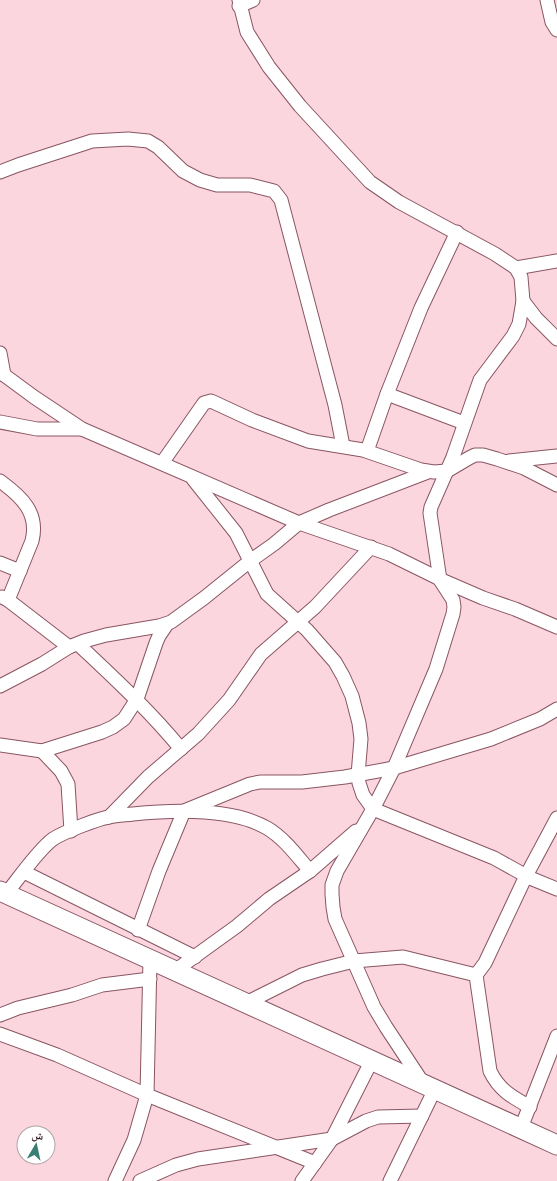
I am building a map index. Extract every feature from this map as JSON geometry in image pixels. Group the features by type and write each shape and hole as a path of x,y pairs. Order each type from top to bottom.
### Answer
{"highway":[{"path":"3,892 557,1145"}],"street":[{"path":"253,0 239,3 247,32 269,66 300,106 370,182 399,202 457,232 495,254 516,268 521,277 523,301 521,318 516,329 480,380 447,471 431,507 430,514 440,580 451,594 454,607 436,669 394,768 373,809 337,871 332,885 332,907 335,920 374,1007 386,1027 429,1086 422,1116 390,1181"},
{"path":"547,0 552,22 557,30"},
{"path":"0,172 92,141 128,139 148,141 158,147 183,171 200,180 217,185 250,185 274,191 281,200 335,405 343,446"},
{"path":"367,451 387,394 421,308 457,232"},
{"path":"516,268 557,261"},
{"path":"523,301 536,318 557,339"},
{"path":"0,353 2,373 34,397 82,429 299,523 393,556 440,580 557,627"},
{"path":"387,394 464,423"},
{"path":"162,463 204,403 208,401 216,402 252,420 308,441 367,451 428,472 447,471 475,455 483,455 524,468 557,486"},
{"path":"0,422 36,429 82,429"},
{"path":"505,461 557,456"},
{"path":"0,686 74,645 106,635 167,624 175,620 299,523 428,472"},
{"path":"191,476 234,529 267,594 298,623 335,662 344,676 352,696 359,723 360,739 358,775 363,795 373,809 494,858 526,876 557,889"},
{"path":"0,481 17,493 28,508 33,518 34,532 20,571 4,598 74,645 137,699 181,749"},
{"path":"109,817 148,777 198,734 229,700 261,654 298,623 371,548"},
{"path":"0,563 20,571"},
{"path":"0,745 42,752 102,732 124,719 137,699 159,636 167,624"},
{"path":"138,930 159,871 184,811 250,784 260,782 302,782 358,775 394,768 491,739 540,719 557,710"},
{"path":"42,752 61,771 68,784 71,831"},
{"path":"3,892 24,872 45,846 60,835 109,817 145,813 184,811 224,815 260,824 278,836 310,871"},
{"path":"530,1107 502,1088 494,1080 490,1070 476,975 485,963 526,876 557,818"},
{"path":"176,970 237,926 269,899 310,871 364,825"},
{"path":"24,872 195,957"},
{"path":"246,1003 302,975 322,968 354,961 403,957 476,975"},
{"path":"115,1181 134,1140 147,1094 150,959"},
{"path":"0,1015 18,1008 102,986 150,979"},
{"path":"0,1034 57,1055 147,1094 315,1163"},
{"path":"522,1128 557,1036"},
{"path":"302,1181 332,1139 372,1060"},
{"path":"140,1181 176,1165 190,1161 332,1139 373,1118 383,1116 422,1116"}]}
